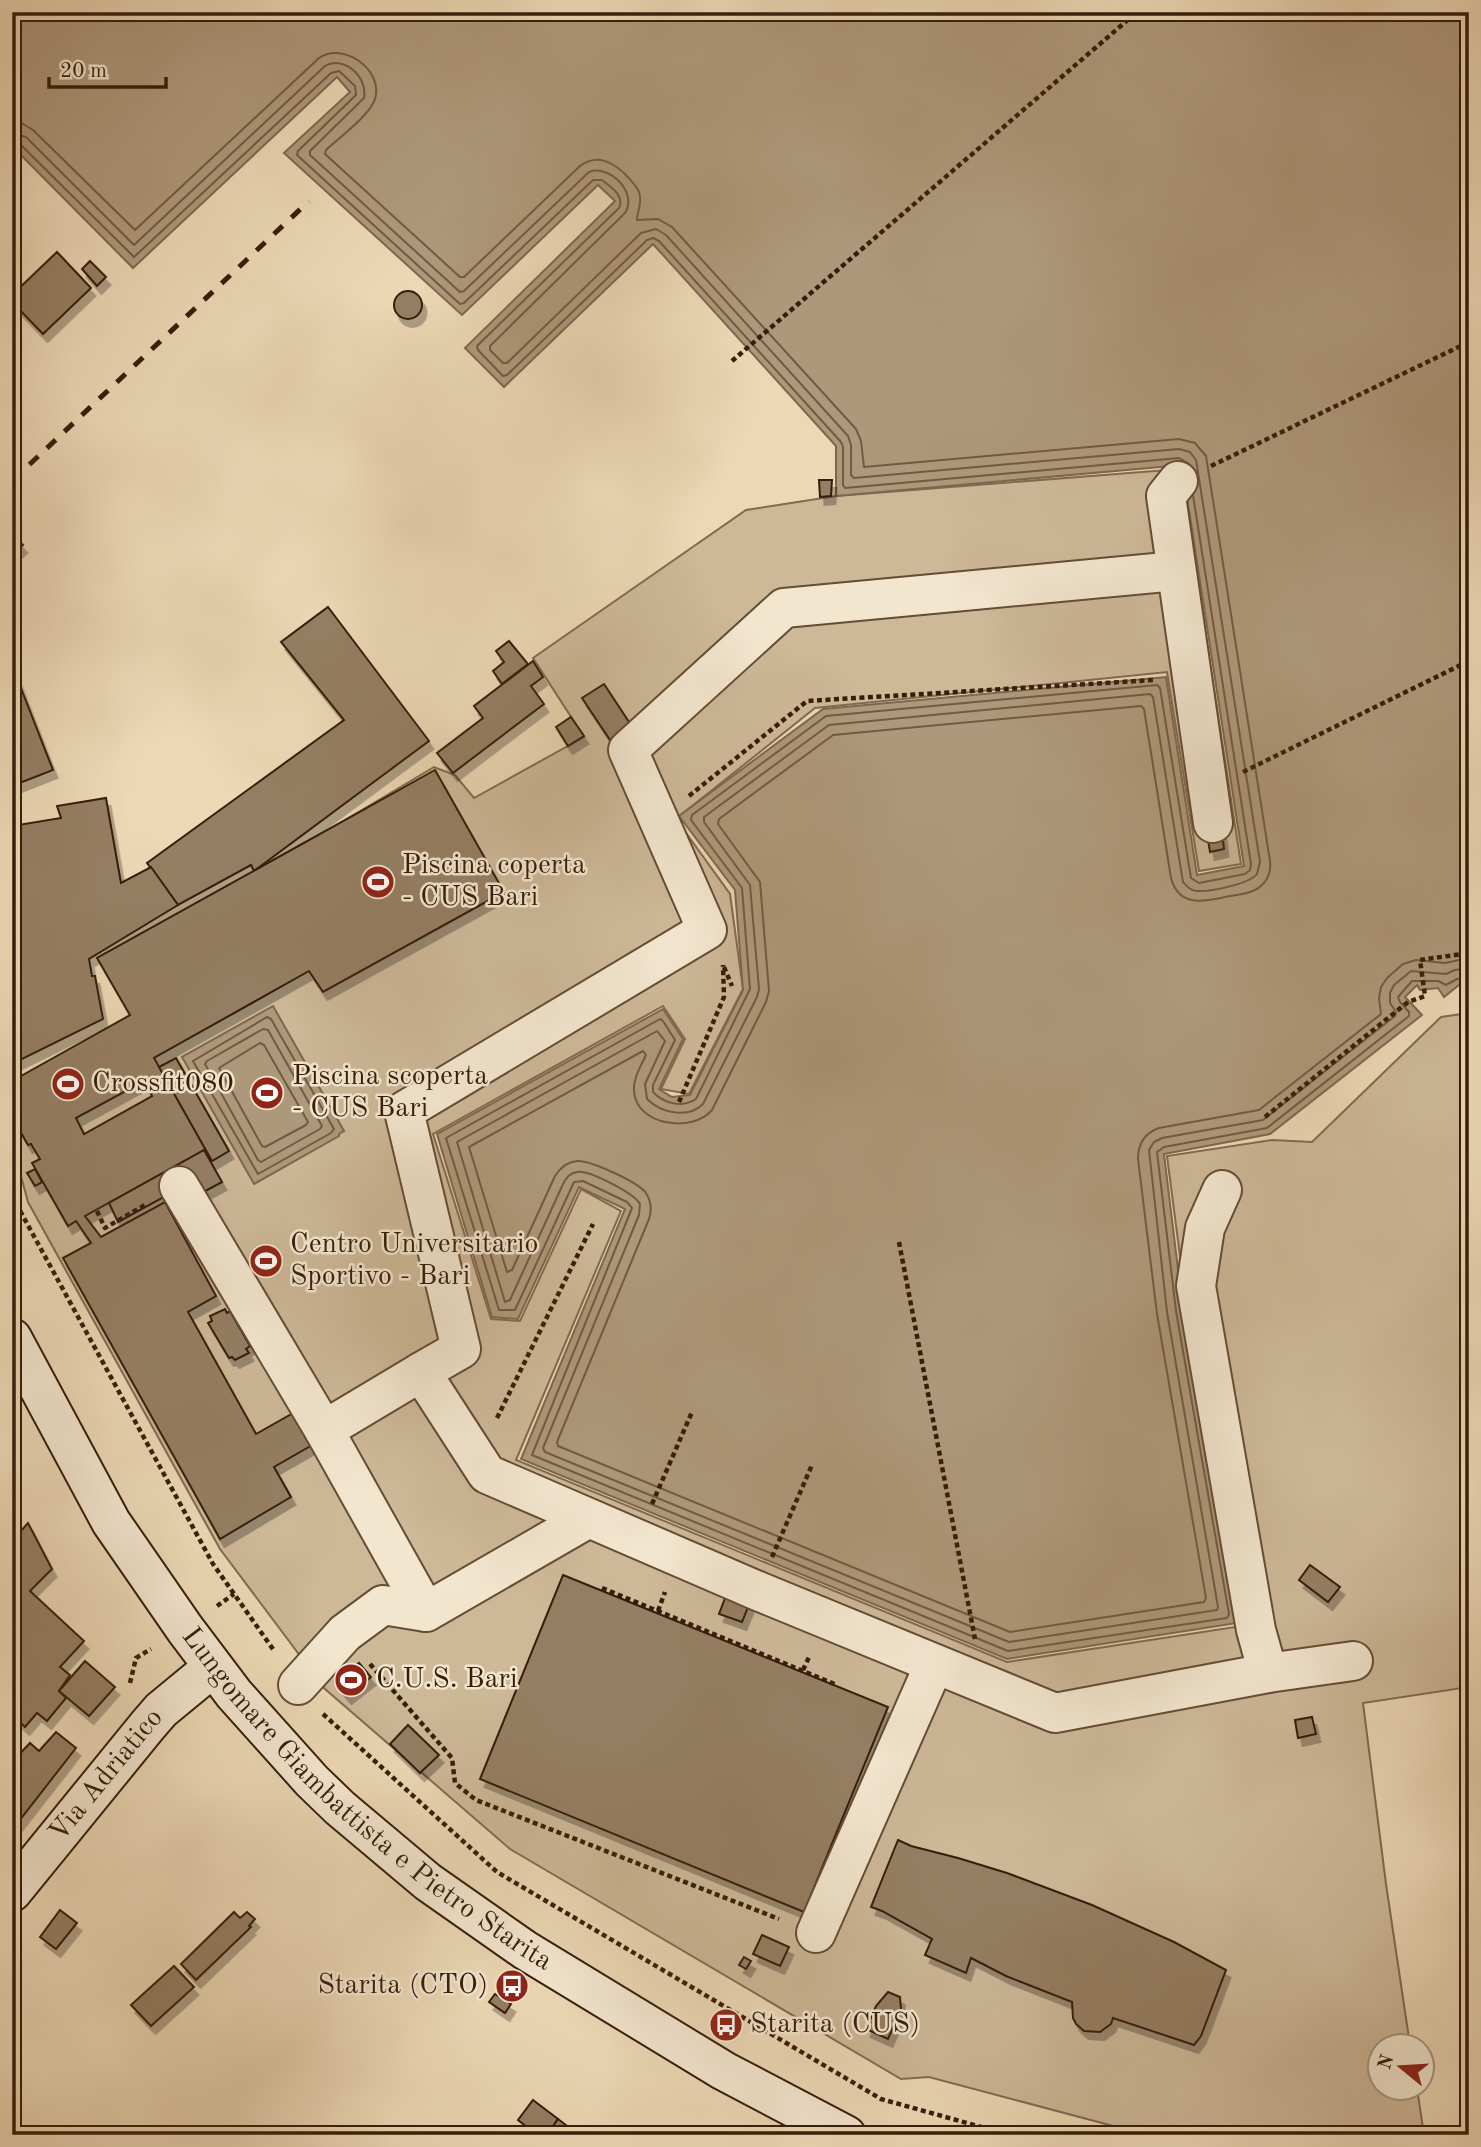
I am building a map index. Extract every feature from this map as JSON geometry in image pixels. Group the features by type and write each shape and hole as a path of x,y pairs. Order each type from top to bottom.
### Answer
{"street":[{"path":"1178,481 1166,496 1213,823"},
{"path":"324,1430 461,1349 404,1111 707,930 628,750 784,608 1176,571"},
{"path":"179,1186 324,1430 425,1612"},
{"path":"1222,1190 1205,1228 1196,1286 1256,1630 1268,1672"},
{"name":"Lungomare Giambattista e Pietro Starita","path":"12,1338 111,1521 212,1668 312,1781 428,1882 525,1950 724,2071 846,2135"},
{"path":"421,1373 487,1474 758,1591 1055,1713 1268,1672 1353,1661"},
{"path":"306,1696 345,1633 383,1605 425,1612 587,1519"},
{"path":"816,1933 934,1665"},
{"name":"Via Adriatico","path":"12,1892 148,1725 212,1668"}],"path":[{"path":"732,361 1137,12"},
{"path":"1178,481 1469,342"},
{"path":"1243,772 1469,661"},
{"path":"679,804 807,701 1166,680"},
{"path":"1265,1117 1408,1002 1425,996 1420,960 1469,953"},
{"path":"679,1101 724,997 723,957"},
{"path":"97,1210 105,1228 179,1186"},
{"path":"12,1196 213,1564 306,1696 497,1872 881,2099 1010,2135"},
{"path":"477,1459 593,1224"},
{"path":"899,1242 984,1686"},
{"path":"637,1540 692,1412"},
{"path":"758,1591 812,1465"},
{"path":"602,1588 837,1685"},
{"path":"658,1611 665,1592"},
{"path":"345,1633 452,1758 455,1783 476,1800 816,1933"},
{"path":"803,1670 811,1653"}],"shaded area":[{"name":"Centro Universitario Sportivo - Bari","path":"1180,469 1241,864 1199,871 1167,672 815,708 676,819 730,894 743,989 689,1094 661,1089 685,1039 663,1006 433,1134 491,1319 520,1321 581,1189 621,1211 516,1460 1007,1662 1242,1626 1187,1310 1167,1156 1272,1140 1312,1142 1441,1017 1469,1013 1469,1687 1363,1703 1408,2032 1366,2032 1366,2102 1419,2102 1424,2135 1147,2135 929,2077 901,2079 510,1849 325,1689 220,1549 28,1202 12,1143 12,1082 132,1015 253,875 434,767 455,775 474,798 584,737 533,658 746,510 836,496"}],"water":[{"path":"12,12 1469,12 1469,984 1459,985 1444,997 1438,988 1420,990 1417,985 1405,997 1422,1015 1270,1134 1164,1154 1183,1310 1237,1623 1007,1659 521,1459 625,1209 579,1187 518,1319 492,1317 437,1134 663,1009 683,1039 659,1089 672,1097 690,1095 743,990 735,890 679,816 823,709 1166,677 1197,875 1244,866 1182,465 836,496 836,446 653,244 504,387 465,348 615,201 598,185 462,315 284,153 350,92 337,77 133,268 12,146"},
{"name":"Piscina scoperta - CUS Bari","path":"273,1006 344,1131 254,1184 182,1057"}],"building":[{"path":"57,252 91,288 43,334 12,302 12,295"},
{"path":"90,261 106,277 97,286 82,269"},
{"path":"408,291 418,295 422,305 418,315 408,319 398,315 394,305 398,295"},
{"path":"819,480 832,480 831,496 820,497"},
{"path":"12,534 23,545 12,555"},
{"path":"328,607 429,741 254,871 251,865 178,905 147,863 344,720 281,642"},
{"path":"509,641 528,664 502,684 493,671 504,662 496,651"},
{"path":"533,661 543,677 531,686 544,704 453,773 437,753 483,718 474,706"},
{"path":"17,678 53,770 12,786 12,680"},
{"path":"604,684 631,725 610,740 582,698"},
{"path":"571,717 584,736 568,746 556,727"},
{"path":"435,770 504,892 323,992 309,971 154,1058 206,1149 85,1216 101,1237 165,1202 216,1296 188,1312 256,1434 295,1412 314,1444 274,1467 291,1497 220,1539 63,1258 91,1243 76,1221 68,1226 32,1163 40,1159 31,1144 28,1145 12,1117 12,1081 130,1015 97,958","holes":["144,1081 152,1096 84,1134 76,1118"]},
{"path":"106,798 121,883 151,867 178,905 89,959 103,1019 12,1064 12,826 61,818 57,806"},
{"path":"1222,832 1224,849 1210,852 1207,834"},
{"path":"176,1058 229,1151 212,1161 159,1067"},
{"path":"204,1150 222,1182 187,1201 180,1188 118,1222 109,1203"},
{"path":"35,1169 42,1182 35,1186 27,1173"},
{"path":"225,1309 227,1313 230,1311 250,1346 246,1349 249,1353 235,1360 229,1358 208,1323 212,1321 210,1316"},
{"path":"28,1523 52,1569 30,1591 84,1641 60,1667 70,1675 59,1691 66,1698 47,1721 37,1713 25,1727 12,1715 12,1541"},
{"path":"1310,1565 1340,1587 1328,1602 1299,1580"},
{"path":"563,1575 888,1707 804,1912 480,1779"},
{"path":"727,1593 750,1602 742,1622 719,1614"},
{"path":"85,1661 115,1687 89,1716 59,1691"},
{"path":"359,1663 371,1677 347,1696 335,1682"},
{"path":"1312,1717 1316,1734 1298,1738 1295,1720"},
{"path":"408,1725 439,1755 420,1773 390,1744"},
{"path":"56,1732 76,1748 12,1830 12,1762 30,1743 39,1751"},
{"path":"898,1840 1007,1873 1092,1905 1174,1942 1226,1970 1201,2036 1194,2045 1113,2018 1111,2024 1100,2032 1084,2031 1073,2018 1072,2002 1006,1976 971,1958 966,1973 925,1955 932,1939 871,1907"},
{"path":"60,1910 77,1923 56,1949 40,1937"},
{"path":"234,1912 240,1918 247,1912 255,1919 249,1926 251,1927 196,1980 181,1964"},
{"path":"762,1935 789,1947 780,1966 753,1954"},
{"path":"744,1957 751,1961 746,1969 739,1965"},
{"path":"174,1966 194,1987 151,2026 131,2005"},
{"path":"888,1992 900,1997 901,2009 888,2039 866,2029 876,2006"},
{"path":"495,1994 511,2004 505,2013 489,2002"},
{"path":"533,2100 558,2119 547,2135 537,2135 518,2120"},
{"path":"558,2119 579,2135 547,2135"}],"railway":[{"path":"12,481 309,201"}],"place":[{"name":"Piscina coperta - CUS Bari","path":"378,882"},
{"name":"Crossfit080","path":"68,1084"},
{"name":"Piscina scoperta - CUS Bari","path":"267,1093"},
{"name":"Centro Universitario Sportivo - Bari","path":"266,1261"},
{"name":"C.U.S. Bari","path":"351,1680"},
{"name":"Starita (CTO)","path":"512,1986"},
{"name":"Starita (CUS)","path":"726,2025"}]}
